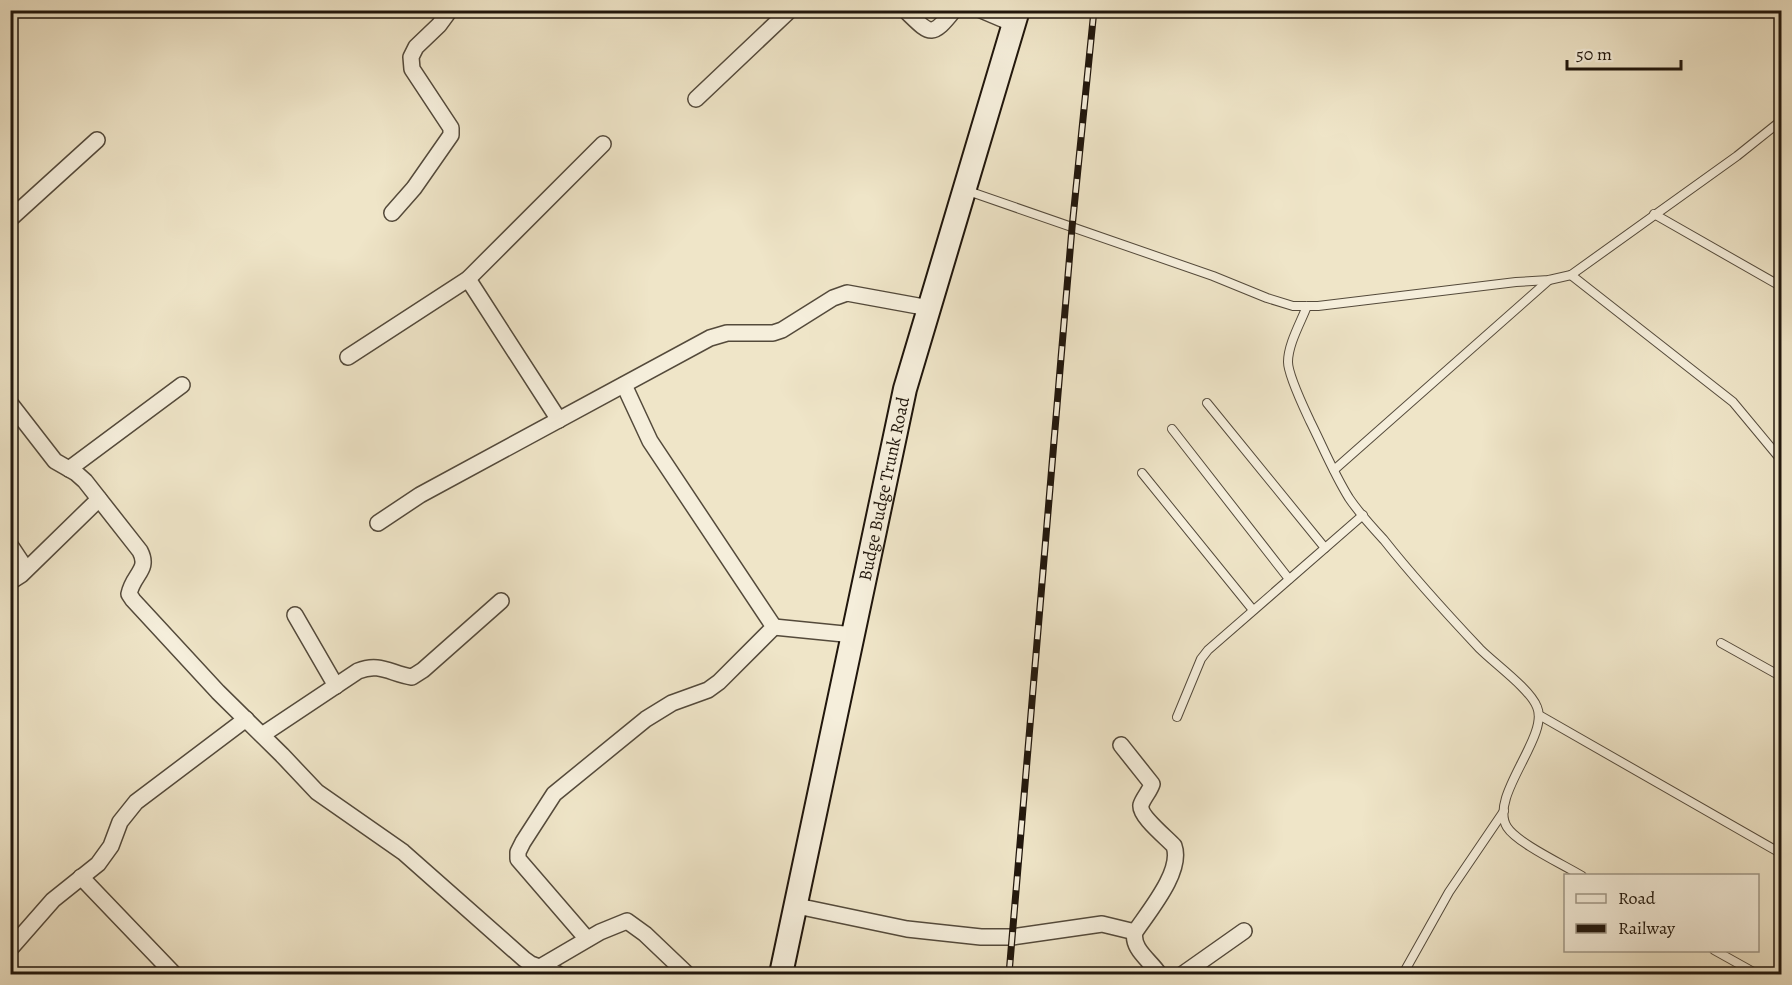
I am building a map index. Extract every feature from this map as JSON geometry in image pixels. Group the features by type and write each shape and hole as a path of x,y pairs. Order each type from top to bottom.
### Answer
{"main road":[{"name":"Budge Budge Trunk Road","path":"781,975 905,389 1016,17"}],"street":[{"path":"392,213 414,188 451,135 451,128 412,69 411,57 416,48 439,25 450,10"},
{"path":"696,99 790,10"},
{"path":"905,10 924,29 933,31 939,28 954,10"},
{"path":"981,10 1016,17"},
{"path":"10,219 98,140"},
{"path":"348,357 468,279 603,144"},
{"path":"468,279 559,420"},
{"path":"378,524 420,495 710,338 727,333 773,333 782,330 832,298 847,293 929,308"},
{"path":"624,385 650,441 774,627"},
{"path":"69,469 182,386"},
{"path":"10,403 55,461 85,481 144,559 144,566 131,585 129,594 218,692 327,800 403,852 534,970 558,975"},
{"path":"10,582 99,499"},
{"path":"10,545 26,569"},
{"path":"262,735 358,671 374,666 412,677 501,602"},
{"path":"296,615 336,686"},
{"path":"774,627 854,635"},
{"path":"587,939 518,859 518,852 523,842 547,803 579,772 646,719 672,703 708,690 719,682 774,627"},
{"path":"10,949 53,900 98,864 111,846 120,822 136,802 246,719"},
{"path":"1121,745 1152,784 1141,804 1141,809 1174,846 1176,852 1169,879 1135,932 1133,939 1137,948 1159,975"},
{"path":"81,877 174,975"},
{"path":"797,906 907,929 981,936 1012,937 1102,924 1110,924 1135,932"},
{"path":"534,970 587,939 620,922 627,921 645,934 687,975"},
{"path":"1183,975 1245,931"}],"lane":[{"path":"965,190 1214,276 1268,298 1293,306 1307,306 1549,280 1571,275 1737,156 1782,120"},
{"path":"1654,214 1782,287"},
{"path":"1571,275 1733,402 1782,461"},
{"path":"1334,470 1549,280"},
{"path":"1307,306 1288,361 1304,407 1334,470 1351,500 1429,595 1488,657 1526,692 1538,707 1536,731 1508,792 1504,811 1505,825 1515,836 1579,874"},
{"path":"1207,403 1325,548"},
{"path":"1172,429 1289,579"},
{"path":"1143,473 1253,610"},
{"path":"1177,717 1201,659 1217,641 1363,515"},
{"path":"1721,643 1782,677"},
{"path":"1539,715 1782,854"},
{"path":"1403,975 1449,892 1504,811"},
{"path":"1716,952 1757,975"}],"railway":[{"path":"1009,974 1072,228 1094,10"}]}
